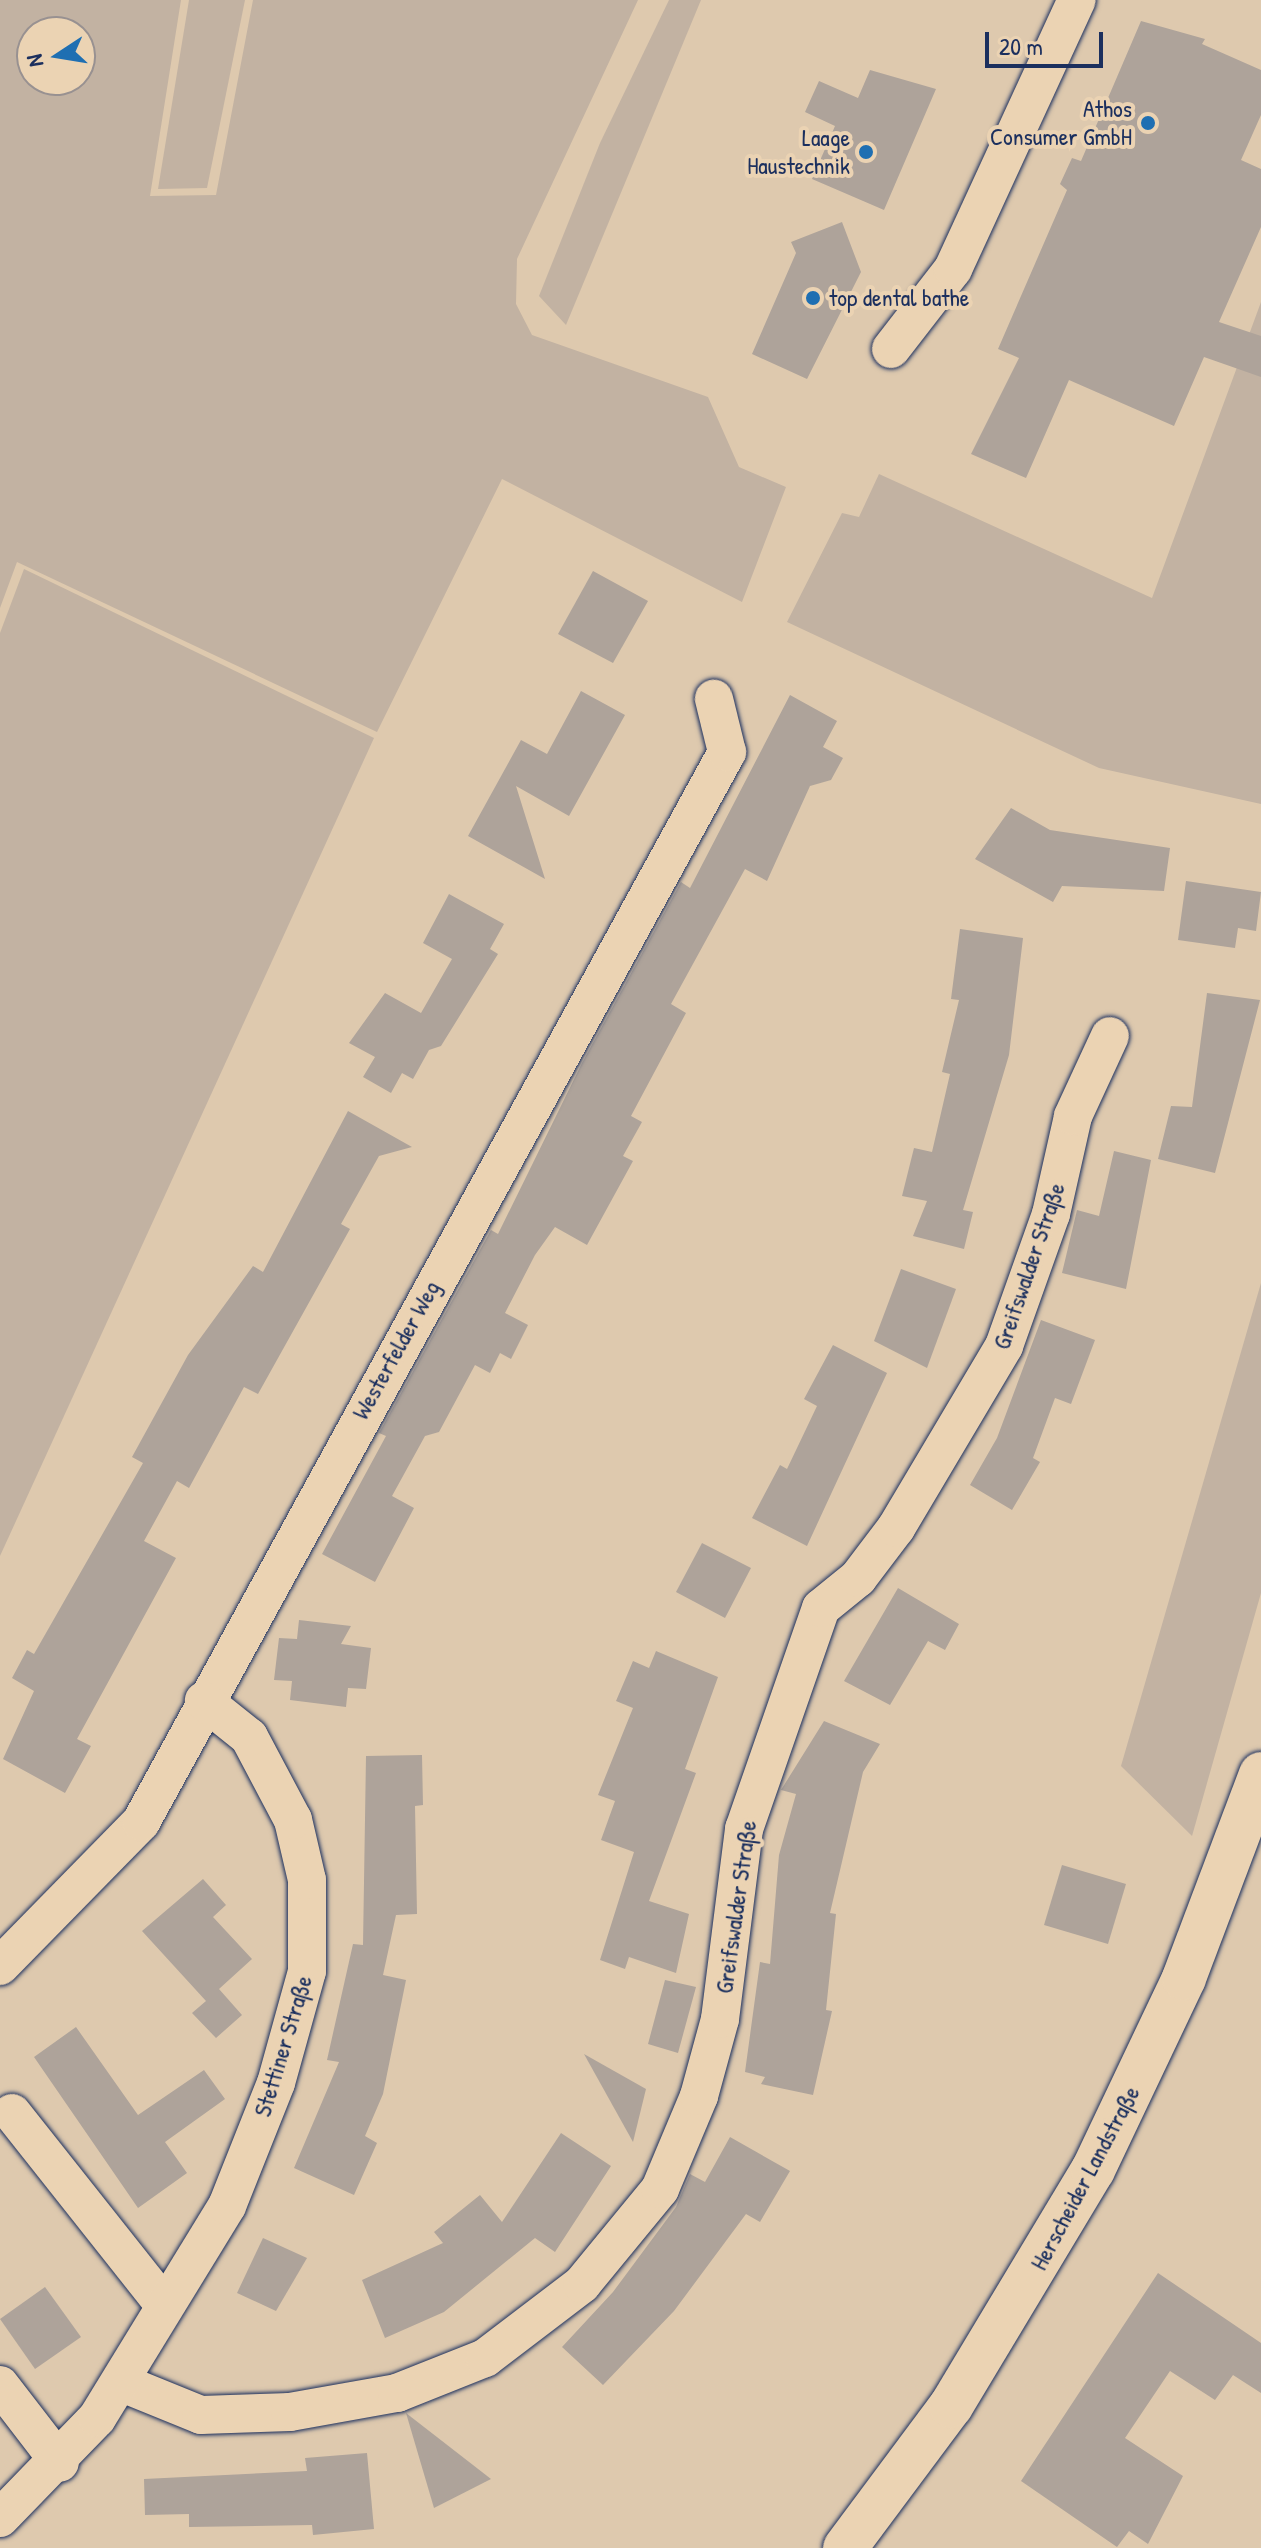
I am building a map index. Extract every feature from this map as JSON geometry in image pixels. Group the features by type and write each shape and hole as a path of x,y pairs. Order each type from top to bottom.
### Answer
{"main road":[{"name":"Herscheider Landstraße","path":"845,2548 951,2406 1093,2170 1184,1978 1261,1774"}],"street":[{"path":"891,349 953,269 1077,0"},
{"name":"Westerfelder Weg","path":"5,1952 141,1822 204,1701 727,752 714,699"},
{"name":"Greifswalder Straße","path":"122,2383 201,2415 290,2412 397,2393 485,2358 582,2284 660,2189 699,2096 720,2019 747,1815 821,1608 858,1578 896,1528 1004,1346 1051,1214 1073,1116 1110,1036"},
{"name":"Stettiner Straße","path":"0,2518 60,2463 122,2383 164,2305 227,2206 276,2083 307,1971 307,1880 293,1820 249,1737 204,1701"},
{"path":"12,2113 164,2305"},
{"path":"0,2385 60,2463"}],"shaded area":[{"path":"0,0 181,0 150,196 216,195 253,0 638,0 517,259 516,304 532,335 708,397 739,467 786,487 742,602 502,479 377,732 17,562 0,608"},
{"path":"189,0 245,0 207,188 158,189"},
{"path":"669,0 701,0 566,325 539,296 600,143"},
{"path":"1261,302 1261,804 1099,768 787,622 842,513 859,517 879,474 1152,598"},
{"path":"24,569 374,738 0,1556 0,633"},
{"path":"1261,1283 1261,1593 1192,1836 1121,1766"}],"building":[{"path":"1141,21 1205,39 1202,44 1261,70 1261,115 1241,160 1261,169 1261,227 1219,322 1261,336 1261,377 1204,357 1174,426 1069,380 1026,478 971,454 1019,358 998,349 1067,190 1060,184 1072,158 1081,161"},
{"name":"Laage Haustechnik","path":"870,70 936,89 884,210 812,179 835,126 805,112 819,81 858,98"},
{"name":"top dental bathe","path":"842,222 861,272 807,379 752,354 796,253 791,242"},
{"path":"593,571 648,601 613,663 558,634"},
{"path":"581,691 625,715 569,816 516,786 545,879 468,836 521,740 547,754"},
{"path":"790,695 837,721 823,747 843,758 831,780 810,786 767,881 745,869 671,1004 686,1013 631,1116 642,1122 623,1156 633,1161 587,1245 555,1227 535,1255 505,1313 528,1325 511,1359 500,1353 490,1373 475,1365 439,1432 425,1436 392,1496 414,1508 375,1582 322,1554 386,1436 379,1433 491,1230 498,1234 582,1063 681,882 690,888"},
{"path":"1011,808 1050,830 1170,848 1164,891 1062,886 1053,902 975,859"},
{"path":"1186,881 1261,892 1256,931 1238,928 1235,948 1178,940"},
{"path":"449,894 504,924 490,949 498,954 441,1046 429,1050 413,1079 402,1073 391,1093 363,1077 375,1057 349,1043 385,993 421,1013 452,959 423,943"},
{"path":"960,929 1023,938 1009,1055 963,1210 973,1212 964,1249 913,1236 927,1201 902,1196 914,1148 932,1152 950,1074 942,1072 959,1000 951,999"},
{"path":"1207,993 1260,1000 1215,1173 1158,1159 1171,1106 1192,1107"},
{"path":"348,1111 412,1147 379,1156 341,1224 350,1229 258,1394 244,1387 189,1488 177,1481 144,1541 176,1558 77,1739 91,1746 65,1793 3,1759 34,1691 12,1678 27,1650 34,1654 143,1463 132,1457 188,1355 253,1266 263,1272"},
{"path":"1114,1151 1151,1160 1126,1289 1062,1273 1077,1210 1099,1216"},
{"path":"901,1269 956,1289 927,1368 874,1341"},
{"path":"1041,1320 1095,1340 1071,1404 1055,1398 1033,1458 1040,1462 1012,1510 970,1485 997,1438"},
{"path":"833,1345 887,1373 807,1546 752,1518 780,1465 787,1469 817,1406 804,1399"},
{"path":"702,1543 751,1568 725,1618 676,1592"},
{"path":"898,1588 959,1624 945,1650 928,1641 890,1705 844,1681"},
{"path":"299,1620 351,1626 341,1644 371,1648 366,1689 348,1688 346,1707 290,1700 292,1681 274,1680 279,1638 297,1639"},
{"path":"656,1651 718,1677 685,1769 696,1773 649,1901 689,1914 676,1973 629,1957 625,1969 600,1960 634,1852 601,1840 615,1801 598,1795 633,1708 616,1701 633,1661 649,1668"},
{"path":"824,1721 880,1744 863,1772 830,1913 836,1914 826,2010 832,2011 813,2095 761,2084 765,2077 745,2072 760,1962 770,1964 779,1855 796,1794 781,1790"},
{"path":"422,1755 423,1805 415,1806 417,1914 396,1915 383,1975 406,1980 383,2094 365,2136 377,2143 354,2195 294,2168 339,2062 327,2060 353,1944 363,1945 366,1756"},
{"path":"1062,1865 1126,1884 1108,1944 1044,1925"},
{"path":"203,1879 226,1905 213,1917 252,1959 219,1989 242,2015 216,2038 192,2013 206,2001 142,1931"},
{"path":"665,1980 696,1987 678,2053 648,2044"},
{"path":"76,2027 138,2115 204,2070 225,2099 165,2142 187,2173 138,2208 34,2057"},
{"path":"584,2054 646,2089 633,2142"},
{"path":"561,2133 611,2166 555,2252 535,2238 444,2312 385,2338 362,2280 443,2243 434,2232 480,2195 502,2222"},
{"path":"730,2137 790,2171 760,2222 746,2214 674,2311 603,2385 562,2347 613,2292 676,2207 690,2174 705,2182"},
{"path":"263,2238 307,2258 276,2311 237,2293"},
{"path":"1158,2273 1261,2343 1261,2393 1233,2375 1215,2400 1170,2371 1125,2438 1183,2476 1148,2544 1129,2531 1117,2547 1021,2481"},
{"path":"45,2287 81,2337 35,2369 0,2319"},
{"path":"406,2413 491,2479 434,2508"},
{"path":"367,2453 374,2529 313,2535 312,2525 189,2527 189,2514 145,2515 144,2479 307,2471 305,2458"}],"place":[{"name":"Athos Consumer GmbH","path":"1148,123"},
{"name":"Laage Haustechnik","path":"866,152"},
{"name":"top dental bathe","path":"813,298"}]}
